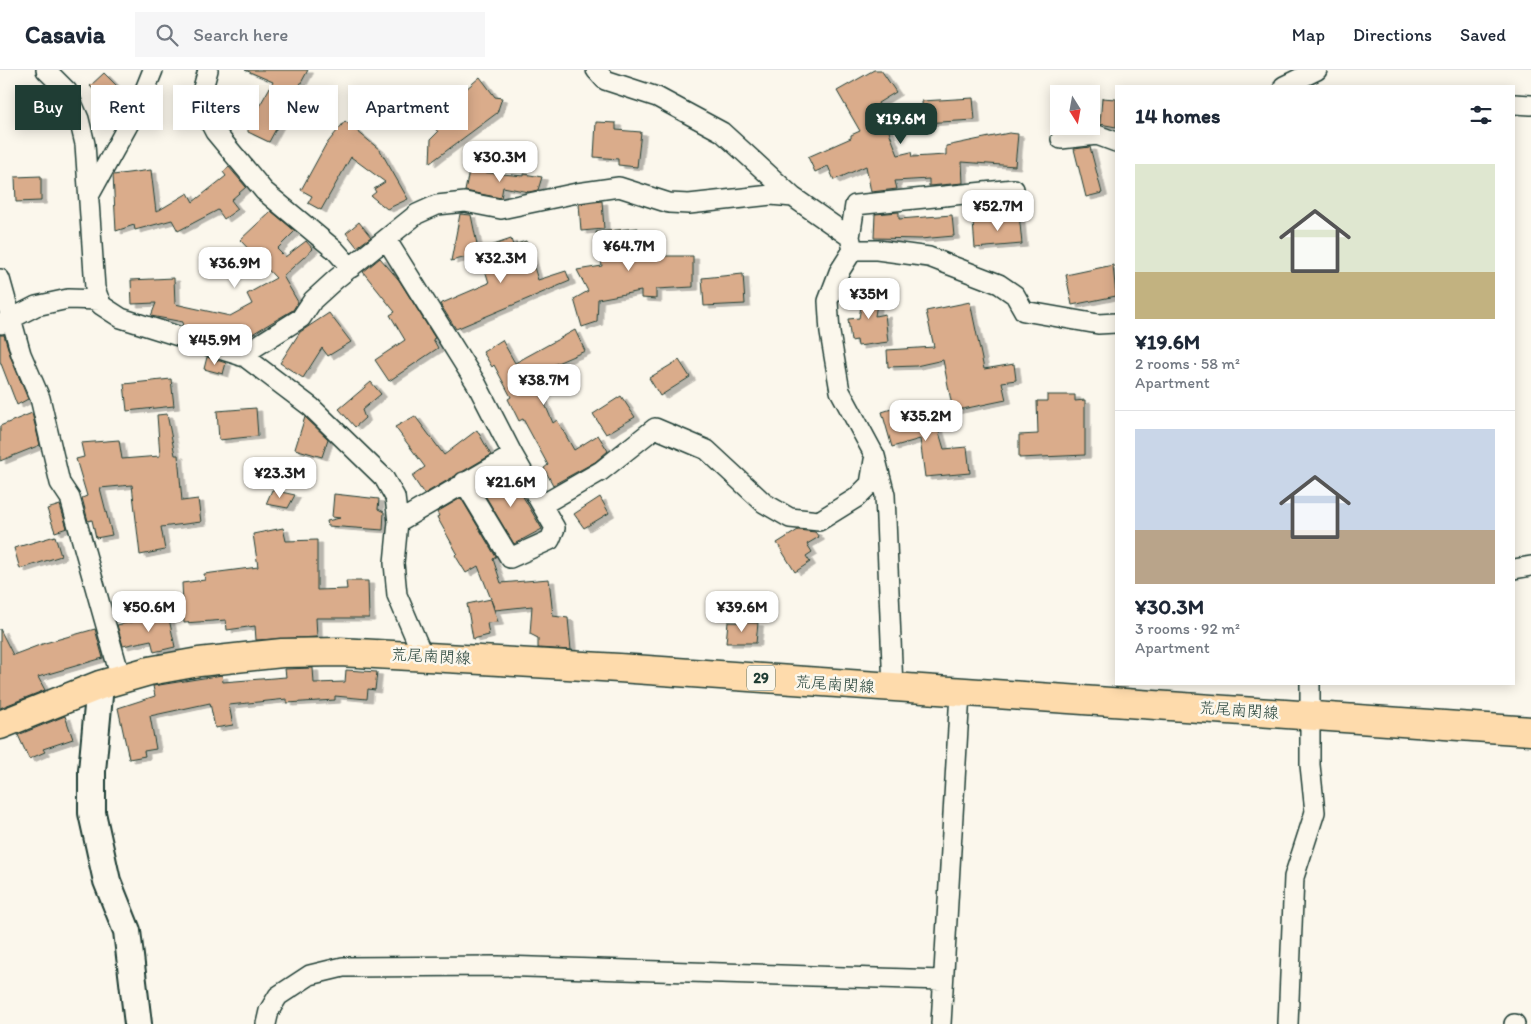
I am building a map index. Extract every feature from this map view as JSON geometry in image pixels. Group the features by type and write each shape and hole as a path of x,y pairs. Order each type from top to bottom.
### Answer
{"main road":[{"name":"荒尾南関線","path":"0,725 110,682 149,671 199,662 282,653 340,652 423,656 1531,731"}],"street":[{"path":"46,70 67,91 79,119 85,144 95,288 101,305 121,318 241,356 311,407 384,478 395,497 398,522 394,563 397,595 423,656"},
{"path":"89,196 138,107 153,70"},
{"path":"208,70 203,88 205,114 215,132 264,191 335,250 351,268"},
{"path":"596,70 605,80 657,97 722,132 793,198 852,243 877,250 929,258 999,284 1015,295 1024,311 1098,324 1115,323"},
{"path":"1286,85 1318,70"},
{"path":"1515,104 1531,105"},
{"path":"1061,139 1097,135 1115,142"},
{"path":"241,356 301,318 313,300 351,268 417,214 437,205 465,202 501,208 578,193 619,188 669,203 689,204 771,195 793,198"},
{"path":"893,688 885,495 875,456 840,391 830,333 828,301 852,243 855,206 1014,189"},
{"path":"386,239 476,384 513,455 555,528 550,540 510,558 464,482"},
{"path":"0,279 6,322 40,398 60,484 70,498 110,682 92,771 92,813 107,881 127,931 138,1024"},
{"path":"6,322 36,306 68,299 100,300"},
{"path":"542,505 601,471 655,428 707,450 764,503 790,518 819,521 856,498 870,484 875,456"},
{"path":"398,522 513,455"},
{"path":"1515,569 1531,566"},
{"path":"1288,1024 1294,877 1315,812 1310,685"},
{"path":"941,1024 942,980 960,693"},
{"path":"266,1024 269,1011 278,996 310,975 343,967 498,966 942,980"}],"building":[{"path":"245,70 308,70 300,85 271,85 273,82"},
{"path":"874,70 881,70 896,92 878,103 898,155 911,152 912,157 946,155 946,146 1009,133 1018,134 1015,166 962,162 963,183 929,186 929,179 895,181 897,189 871,192 866,166 834,180 828,166 815,172 808,157 851,138 851,135 860,131 837,91"},
{"path":"104,73 116,85 91,85"},
{"path":"480,77 495,97 502,98 497,113 430,163 431,139 438,132 436,130 468,130 468,87"},
{"path":"269,89 269,130 276,130 269,142 248,132 248,130 259,130 259,107"},
{"path":"973,98 975,120 923,123 922,101"},
{"path":"1102,98 1115,99 1115,127 1100,124"},
{"path":"345,121 348,123 348,130 356,130 380,150 408,199 387,209 371,196 376,192 374,189 385,182 351,157 321,210 308,203 312,196 301,190 325,146"},
{"path":"596,122 616,123 616,130 641,132 637,167 618,165 618,159 594,157"},
{"path":"1090,147 1102,193 1086,197 1074,149"},
{"path":"229,167 246,187 231,200 238,209 224,219 218,210 178,231 172,220 135,230 134,225 116,231 113,175 151,170 156,212 188,193 193,202 226,176 223,172"},
{"path":"469,171 524,176 524,174 542,177 538,190 529,192 503,187 501,198 465,191"},
{"path":"41,176 41,201 16,202 15,177"},
{"path":"602,201 604,229 581,231 579,204"},
{"path":"271,211 295,231 277,249 285,257 306,241 313,249 283,276 298,302 293,310 237,343 182,326 183,322 151,316 156,303 132,304 131,280 174,278 175,304 230,316 252,304 247,294 276,278 240,240"},
{"path":"899,212 899,219 952,215 954,236 920,239 874,238 875,214"},
{"path":"460,214 471,215 479,254 451,261"},
{"path":"1019,214 1022,244 975,248 973,222 986,221 986,217"},
{"path":"359,222 371,237 357,247 346,233"},
{"path":"638,228 638,251 656,251 656,256 693,256 693,287 656,289 656,299 641,298 641,291 598,299 597,322 582,327 574,299 588,291 577,270 602,266 596,232"},
{"path":"511,239 513,245 526,241 538,280 566,271 570,281 456,329 440,304 489,283 479,250"},
{"path":"380,258 399,280 435,338 433,339 438,348 389,381 375,360 405,340 390,315 395,312 363,272"},
{"path":"1113,265 1115,296 1072,305 1066,275"},
{"path":"743,274 745,304 704,306 702,278"},
{"path":"865,283 880,285 875,316 885,314 888,342 858,346 857,340 851,341 848,319 859,318"},
{"path":"970,302 984,369 1014,364 1016,380 1002,382 1006,400 953,411 943,360 916,366 888,367 887,350 934,347 926,311"},
{"path":"329,313 351,342 328,356 322,348 303,378 280,363 300,332"},
{"path":"575,330 585,351 532,374 553,423 557,420 574,450 598,435 608,451 595,462 553,485 544,468 548,465 523,419 519,421 508,399 511,397 494,365 492,367 483,352 502,340 515,363"},
{"path":"0,335 4,335 11,358 28,399 17,405 0,361"},
{"path":"207,357 226,363 223,374 204,369"},
{"path":"679,360 690,377 660,396 649,378"},
{"path":"171,379 174,406 127,411 124,384"},
{"path":"371,382 381,394 362,410 365,418 355,427 339,409"},
{"path":"1047,395 1075,395 1075,401 1085,400 1085,455 1019,458 1019,435 1038,434 1037,401 1047,401"},
{"path":"621,396 635,417 606,434 593,414"},
{"path":"904,405 906,412 919,408 921,415 933,412 944,449 967,447 970,473 925,477 920,439 892,447 882,412"},
{"path":"256,408 258,436 219,440 217,411"},
{"path":"32,413 40,445 0,461 0,426"},
{"path":"167,414 175,455 178,455 182,501 198,499 201,522 161,527 165,550 140,555 132,485 100,488 112,535 96,538 92,520 88,521 82,498 87,496 76,459 84,457 81,443 119,440 122,459 160,456 157,415"},
{"path":"415,416 444,455 477,430 491,455 424,494 412,476 425,467 395,427"},
{"path":"305,417 328,439 322,457 295,449"},
{"path":"508,471 542,529 514,544 480,487"},
{"path":"272,490 295,495 288,508 266,504"},
{"path":"334,494 379,499 378,509 384,512 383,530 328,526 327,521 340,518 332,517"},
{"path":"600,497 609,513 584,528 574,514"},
{"path":"461,498 496,557 493,559 501,583 549,579 553,616 568,618 571,650 538,648 538,638 530,634 532,606 495,610 491,600 498,622 487,623 489,635 473,639 467,604 491,599 478,566 466,573 437,517 439,516 437,512"},
{"path":"60,505 67,528 55,532 47,509"},
{"path":"283,528 286,541 317,540 317,590 347,589 346,581 368,581 369,618 316,618 317,637 256,640 255,626 227,630 226,620 184,623 182,583 205,580 204,574 258,567 253,534"},
{"path":"798,530 815,532 819,537 807,544 812,552 806,556 810,562 795,572 777,543"},
{"path":"55,536 61,556 20,569 14,548"},
{"path":"168,614 175,647 154,652 151,640 123,646 117,625"},
{"path":"728,622 758,623 756,643 726,643"},
{"path":"0,629 13,655 45,643 95,629 103,658 38,677 45,690 0,708"},
{"path":"313,668 314,683 345,682 346,670 377,672 375,690 368,689 367,699 335,696 335,700 287,703 287,699 229,705 233,725 215,728 210,703 150,716 156,749 144,751 145,756 129,759 118,708 155,696 153,686 222,675 223,682 286,677 285,669"},
{"path":"65,716 73,739 43,749 45,752 29,759 18,735"}]}
